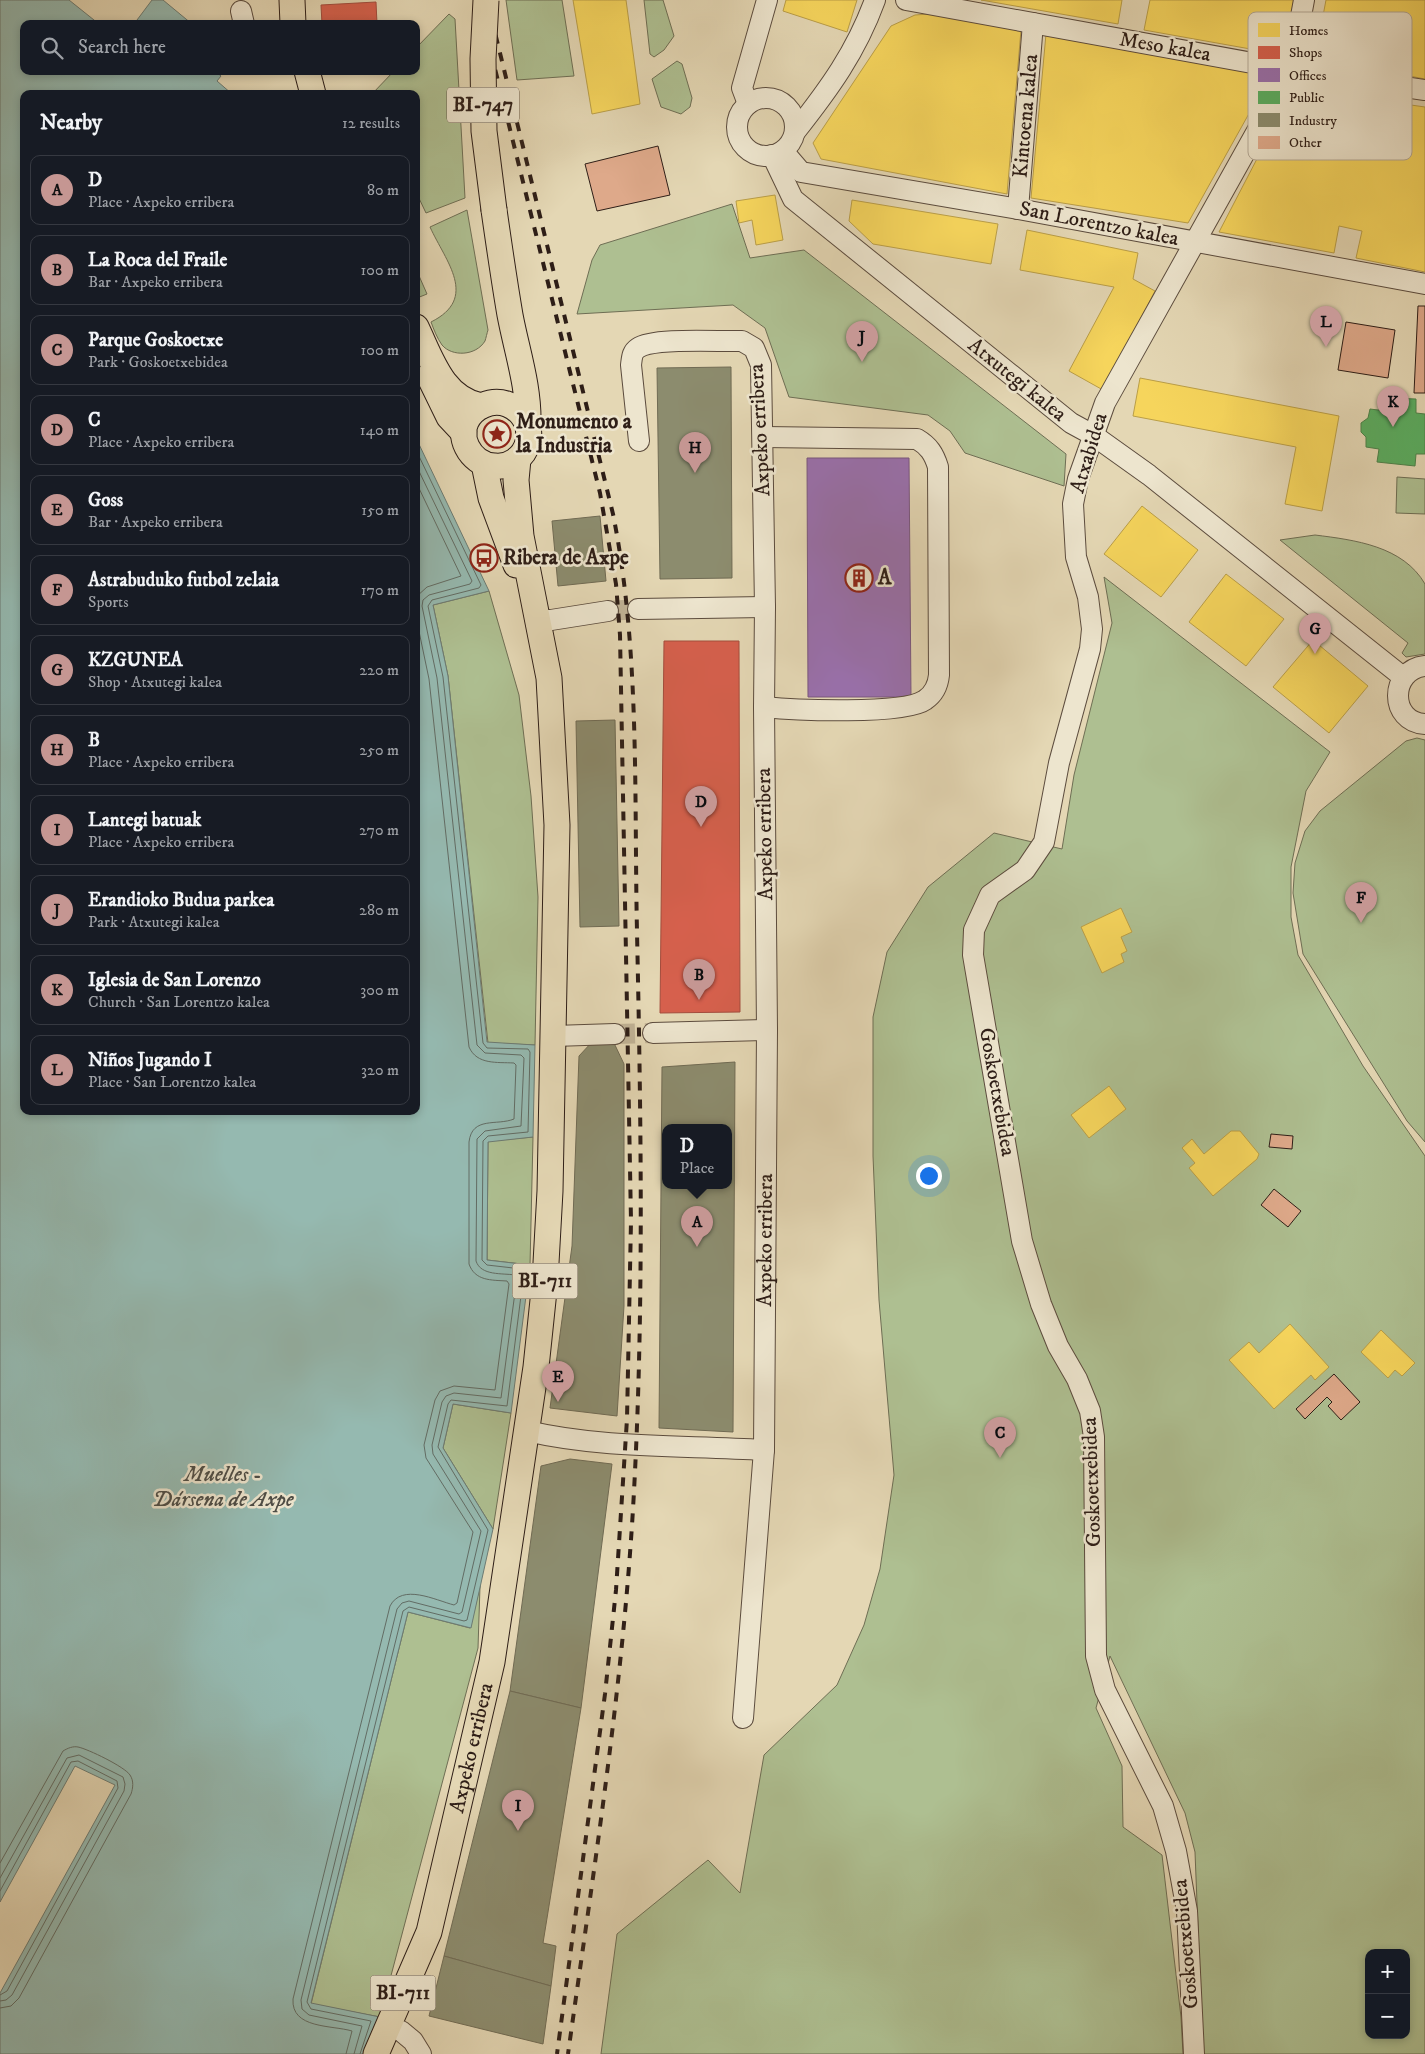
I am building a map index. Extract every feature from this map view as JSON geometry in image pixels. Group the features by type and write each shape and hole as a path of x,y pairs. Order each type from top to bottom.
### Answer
{"main road":[{"name":"BI-747","path":"486,0 483,60 484,131 511,317 530,407 528,425"},
{"path":"420,335 447,387 470,404 503,402 518,410 528,425"},
{"name":"BI-747","path":"487,403 508,384 518,348"},
{"path":"420,357 449,417 464,433"},
{"path":"487,403 472,413 466,422 464,433 466,446 473,456 484,464 502,466 518,459"},
{"name":"BI-711","path":"518,459 528,444 528,425"},
{"name":"Axpeko erribera","path":"376,2054 429,1932 492,1662 527,1431 545,1280 550,1191 557,825 549,678 540,620 521,536 516,480 518,459"},
{"name":"Axpeko erribera","path":"484,464 491,498 502,530 531,608 540,620"},
{"name":"BI-711","path":"389,2054 413,2004 429,1932"}],"street":[{"path":"748,104 742,88 767,0"},
{"path":"795,132 792,112 777,100 757,99 748,104 739,118 738,135 742,142 755,153 777,153 790,142 795,132 828,89 862,35 875,0"},
{"name":"Meso kalea","path":"906,0 1248,62"},
{"name":"Kintoena kalea","path":"1018,209 1033,23"},
{"name":"Meso kalea","path":"1412,88 1425,90"},
{"name":"Atxabidea","path":"1025,870 1044,842 1059,763 1090,650 1092,629 1088,597 1076,557 1073,504 1078,479 1105,403 1248,145"},
{"name":"San Lorentzo kalea","path":"777,153 801,172 1018,209 1425,284"},
{"name":"Atxutegi kalea","path":"777,153 793,199 1071,424 1093,435 1149,475 1403,677"},
{"name":"Axpeko erribera","path":"639,441 631,364 632,354 643,345 654,342 742,341 754,348 761,365 764,438 767,1030 764,1450 744,1718"},
{"path":"764,438 917,439 935,455 938,468 939,674 938,685 924,701 900,708 764,707"},
{"path":"638,609 765,608"},
{"path":"540,620 608,611"},
{"path":"1425,666 1415,668 1403,677 1397,693 1400,709 1413,721 1425,724"},
{"name":"Goskoetxebidea","path":"1025,870 990,895 974,930 973,955 1022,1241 1041,1304 1058,1346 1077,1379 1090,1411 1094,1437 1096,1656 1105,1690 1163,1806 1176,1851 1187,1911 1194,2054"},
{"path":"653,1033 767,1030"},
{"path":"554,1036 614,1034"},
{"path":"527,1431 577,1439 764,1450"},
{"path":"401,2031 413,2041 420,2054"}],"green space":[{"path":"506,0 562,0 574,76 517,80"},
{"path":"644,0 663,0 674,36 664,50 654,57 650,54"},
{"path":"449,14 455,19 465,198 426,213 420,200 420,90 376,90 390,75 420,75 420,44"},
{"path":"677,61 682,64 692,98 690,107 681,114 661,107 652,79"},
{"path":"732,204 750,258 804,250 1066,454 1064,486 965,453 950,431 928,415 789,397 765,328 733,305 577,314 592,260 600,245"},
{"path":"467,210 488,330 485,341 476,350 458,353 446,349 442,345 431,322 445,312 453,302 456,291 450,266 430,227"},
{"path":"420,278 427,294 420,297"},
{"path":"1397,477 1425,479 1425,514 1396,513"},
{"path":"1315,535 1346,539 1377,547 1404,561 1416,571 1425,584 1425,654 1406,657 1402,653 1408,643 1280,540"},
{"path":"1104,577 1330,752 1306,791 1291,867 1291,917 1298,955 1363,1066 1425,1156 1425,2054 1203,2054 1195,1852 1185,1813 1110,1656 1096,1708 1122,1766 1123,1827 1162,1855 1181,2017 1183,2054 601,2054 617,1934 708,1860 740,1893 764,1755 837,1685 864,1625 880,1569 894,1475 879,1300 873,1156 873,1017 887,952 928,887 994,833 1062,849 1074,775 1112,623"},
{"path":"489,591 519,695 531,796 538,897 535,1045 488,1043 448,676 433,605"},
{"path":"1417,738 1425,740 1425,1142 1407,1121 1303,954 1293,893 1295,863 1305,831 1320,811 1406,741"},
{"path":"533,1137 530,1265 487,1260 488,1141"},
{"path":"453,1404 511,1413 493,1529 443,1448"},
{"path":"480,1586 478,1648 380,2017 311,2004 408,1612 470,1628"}],"water":[{"name":"Muelles - Dársena de Axpe","path":"0,0 69,0 94,20 20,20 20,75 220,75 221,76 217,81 227,90 20,90 20,1115 420,1115 420,446 489,591 433,605 448,676 487,1042 535,1045 533,1137 488,1142 487,1260 530,1265 511,1413 453,1404 443,1448 493,1529 471,1628 408,1612 311,2003 380,2017 364,2054 0,2054 0,1993 115,1785 75,1766 0,1902"},
{"path":"152,0 163,0 187,20 137,20"}],"building: Homes":[{"path":"573,0 626,0 640,104 592,114"},
{"path":"786,0 857,0 847,32 783,11"},
{"path":"981,0 1122,0 1118,24"},
{"path":"1150,0 1296,0 1293,12 1248,12 1248,49 1144,30"},
{"path":"1326,0 1425,0 1425,79 1412,77 1412,12 1324,12"},
{"path":"929,14 1021,30 1007,194 821,159 813,143 891,26 915,15"},
{"path":"1046,34 1248,71 1248,115 1188,223 1031,198"},
{"path":"1412,105 1425,107 1425,272 1356,258 1362,231 1339,226 1334,253 1219,232 1256,160 1412,160"},
{"path":"775,195 783,240 756,245 752,220 739,223 736,201"},
{"path":"852,200 998,224 991,264 873,244 849,221"},
{"path":"1027,230 1138,253 1133,279 1155,291 1103,390 1069,371 1114,287 1020,270"},
{"path":"1140,378 1339,416 1322,511 1285,504 1296,447 1133,416"},
{"path":"1142,506 1198,550 1161,597 1104,554"},
{"path":"1226,574 1284,619 1246,666 1189,622"},
{"path":"1313,640 1368,686 1329,733 1273,687"},
{"path":"1121,908 1132,932 1121,937 1127,951 1121,954 1124,962 1102,973 1081,927"},
{"path":"1109,1086 1126,1109 1089,1138 1071,1115"},
{"path":"1231,1131 1240,1131 1259,1154 1257,1159 1213,1196 1189,1168 1195,1163 1182,1148 1192,1139 1204,1154"},
{"path":"1290,1324 1329,1367 1315,1380 1311,1375 1274,1409 1229,1360 1249,1342 1259,1353"},
{"path":"1381,1330 1415,1363 1402,1376 1395,1370 1388,1378 1361,1352"}],"building: Shops":[{"path":"376,2 377,20 322,20 321,5"},
{"path":"664,641 739,641 740,1012 660,1013"}],"building: Offices":[{"name":"A","path":"807,458 909,458 911,697 808,697"}],"building: Public":[{"path":"1390,398 1416,399 1416,413 1425,414 1425,454 1416,454 1415,466 1377,462 1379,449 1366,447 1366,437 1361,432 1361,423 1368,418 1370,409 1386,411"}],"building: Industry":[{"path":"731,367 732,578 660,579 657,368"},
{"path":"600,516 606,581 558,586 552,521"},
{"path":"615,720 619,926 580,927 576,721"},
{"path":"592,1042 614,1043 624,1064 624,1306 617,1416 550,1408 572,1246 579,1056"},
{"path":"735,1062 733,1432 659,1428 662,1067"},
{"path":"570,1459 612,1464 581,1708 510,1691 541,1466"},
{"path":"510,1691 581,1708 543,1943 556,1946 551,1986 444,1956"},
{"path":"444,1956 551,1986 543,2044 429,2016"}],"building: Other":[{"path":"658,146 670,195 597,211 585,164"},
{"path":"1418,306 1425,306 1425,393 1414,393"},
{"path":"1346,322 1395,330 1388,378 1338,370"},
{"path":"1271,1134 1293,1136 1292,1149 1269,1147"},
{"path":"1274,1189 1301,1211 1288,1227 1261,1205"},
{"path":"1334,1374 1360,1402 1341,1420 1328,1406 1332,1402 1327,1397 1305,1419 1296,1409"}],"tunnel":[{"path":"608,611 638,609"},
{"path":"615,1034 653,1033"}],"railway":[{"path":"478,0 600,493 616,584 620,635 631,1221 627,1419 616,1590 605,1694 557,2054"},
{"path":"487,0 613,514 622,565 632,669 641,1212 634,1491 616,1703 568,2054"}],"place":[{"name":"Niños Jugando I","path":"1326,347"},
{"name":"Erandioko Budua parkea","path":"862,362"},
{"name":"Iglesia de San Lorenzo","path":"1393,427"},
{"name":"Monumento a la Industria","path":"497,434"},
{"name":"B","path":"695,473"},
{"name":"Ribera de Axpe","path":"484,558"},
{"name":"A","path":"859,578"},
{"name":"KZGUNEA","path":"1315,654"},
{"name":"C","path":"701,827"},
{"name":"Astrabuduko futbol zelaia","path":"1361,923"},
{"name":"La Roca del Fraile","path":"699,1000"},
{"name":"D","path":"697,1247"},
{"name":"Goss","path":"558,1402"},
{"name":"Parque Goskoetxe","path":"1000,1458"},
{"name":"Lantegi batuak","path":"518,1831"}]}
